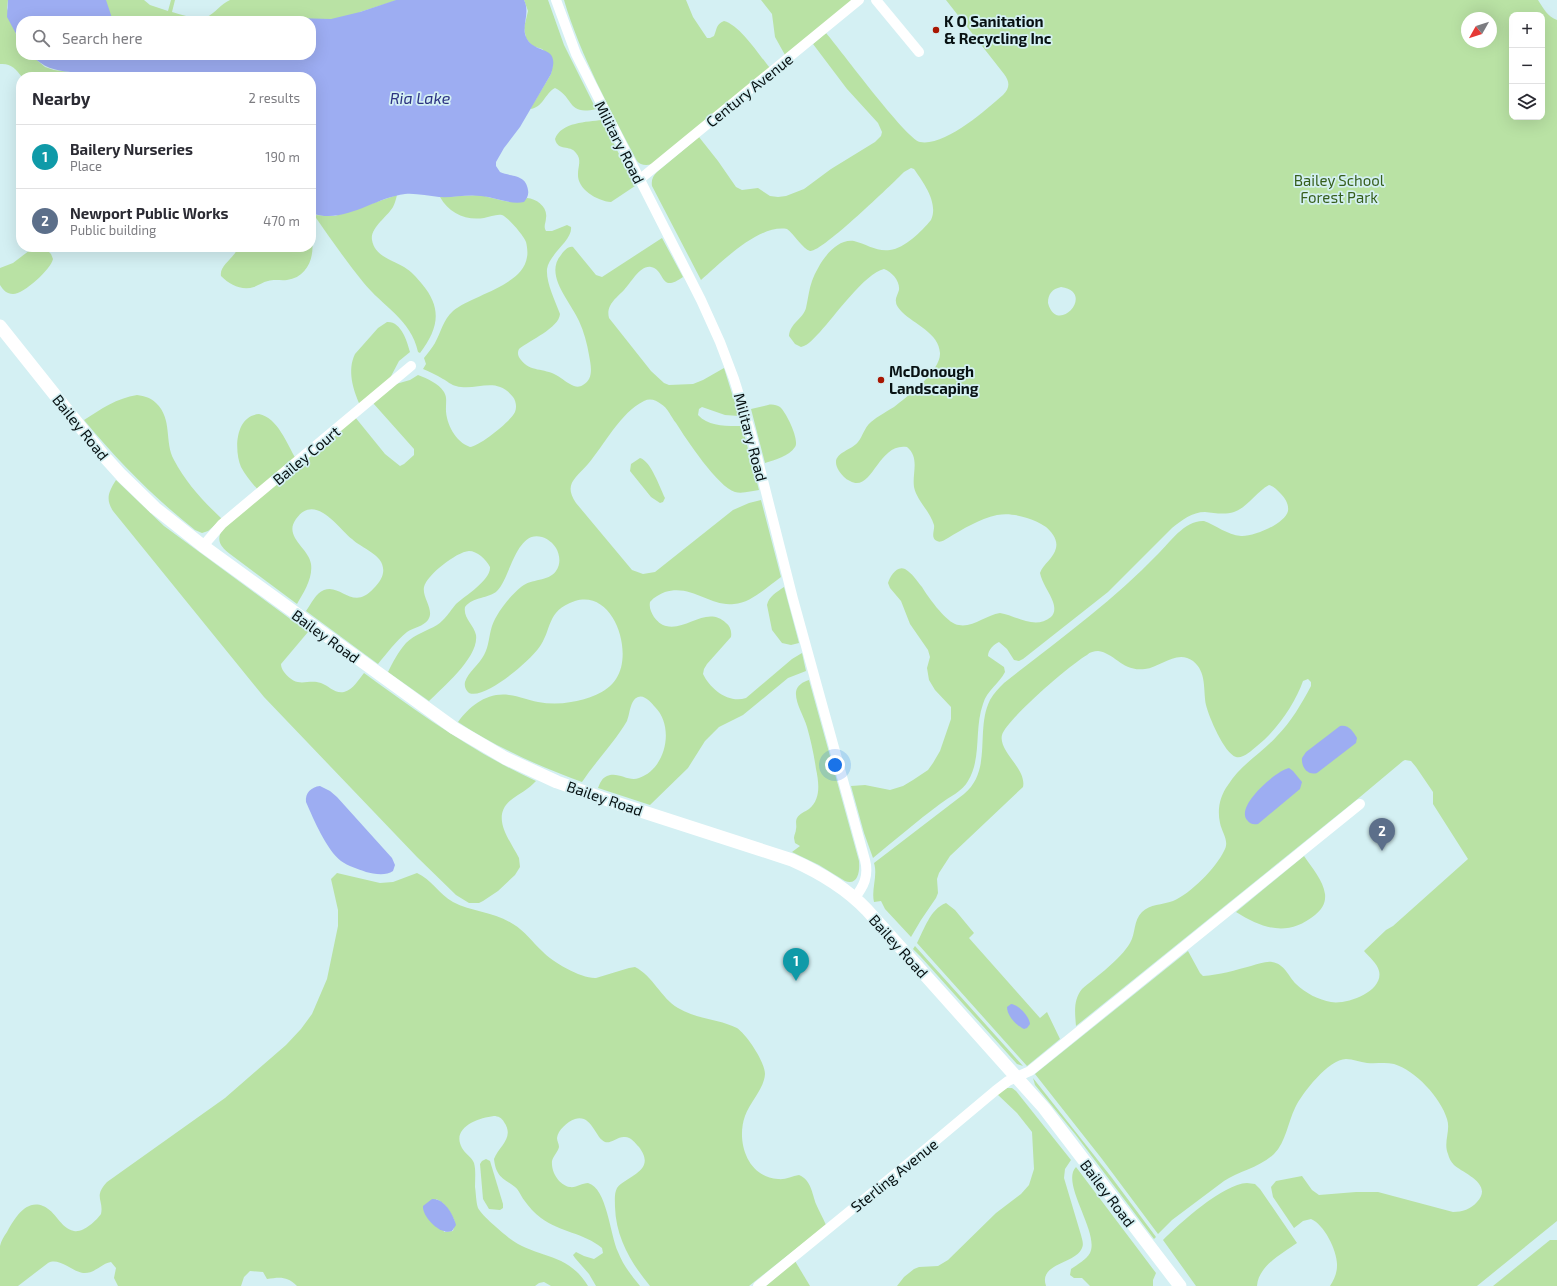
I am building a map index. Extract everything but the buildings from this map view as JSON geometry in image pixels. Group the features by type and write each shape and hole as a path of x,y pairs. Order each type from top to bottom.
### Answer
{"main road":[{"name":"Bailey Road","path":"0,326 115,468 155,508 203,546 444,722 489,750 526,769 570,786 787,858 820,874 854,899 865,908 1017,1077 1061,1130 1180,1286"}],"street":[{"name":"Military Road","path":"556,0 576,54 684,267 715,332 733,375 745,412 793,599 865,860 867,873 865,881 854,899"},
{"name":"Century Avenue","path":"640,180 859,0"},
{"path":"876,0 919,52"},
{"name":"Bailey Court","path":"203,546 222,524 411,366"},
{"name":"Sterling Avenue","path":"758,1286 990,1095 1005,1083 1030,1071 1360,804"}],"green space":[{"path":"0,0 8,0 7,8 16,34 16,60 37,60 45,67 70,72 19,72 7,64 0,64"},
{"path":"18,0 144,0 150,5 168,11 171,0 175,0 172,12 186,16 31,16"},
{"path":"230,0 398,0 360,12 316,48 316,16 208,16"},
{"path":"524,0 548,0 564,45 596,109 580,110 575,108 561,92 555,88 538,106 530,109 551,74 553,63 552,59 542,49 532,46 526,38 524,28 528,11"},
{"path":"564,0 686,0 693,17 707,38 714,36 719,24 724,21 743,34 770,68 652,164 641,164 637,161 587,62"},
{"path":"761,0 853,0 785,55 775,37 772,14"},
{"name":"Bailey School Forest Park","path":"946,0 1538,0 1548,14 1557,20 1557,1221 1477,1286 1330,1286 1336,1274 1337,1260 1333,1246 1325,1232 1321,1226 1311,1219 1303,1221 1294,1228 1273,1197 1271,1187 1276,1181 1302,1176 1312,1190 1319,1195 1378,1192 1453,1212 1466,1210 1477,1202 1481,1196 1482,1190 1480,1184 1470,1175 1454,1165 1450,1158 1446,1145 1448,1123 1439,1102 1426,1086 1402,1067 1391,1063 1367,1063 1351,1059 1339,1060 1324,1071 1304,1094 1293,1114 1281,1144 1274,1154 1262,1163 1224,1181 1172,1220 1158,1234 1102,1159 1035,1074 1188,951 1203,976 1215,975 1265,962 1272,962 1280,965 1296,984 1312,996 1331,1002 1355,999 1376,985 1379,978 1377,965 1364,951 1468,859 1433,804 1433,792 1411,761 1405,760 1076,1026 1075,1007 1079,993 1114,962 1126,949 1132,939 1137,919 1142,912 1152,906 1180,898 1202,880 1220,858 1226,847 1226,840 1219,818 1220,803 1225,789 1239,771 1271,742 1292,719 1311,686 1311,682 1308,679 1303,681 1300,690 1290,708 1271,733 1247,754 1242,757 1236,757 1231,754 1222,742 1210,718 1206,705 1204,682 1201,670 1193,661 1181,657 1169,660 1151,668 1137,669 1130,668 1104,652 1091,652 1079,660 1026,705 1006,728 1002,735 1002,741 1008,754 1021,774 1023,787 950,856 939,873 937,879 938,893 936,898 911,937 885,909 881,901 874,902 874,863 964,794 973,784 981,762 986,712 990,700 1004,683 1103,605 1140,572 1178,533 1190,524 1204,521 1231,534 1246,536 1268,529 1275,525 1286,516 1288,511 1284,497 1275,488 1269,485 1260,491 1244,507 1234,512 1223,514 1200,512 1191,515 1183,519 1172,528 1108,592 1023,659 1019,661 1014,660 1007,649 999,642 993,646 990,649 988,656 1004,667 1005,672 987,695 983,704 980,714 975,763 966,785 931,810 873,858 864,833 851,786 865,785 890,790 903,786 928,770 940,751 951,719 951,707 935,690 929,680 927,668 930,657 928,650 910,624 901,601 890,588 888,583 890,577 894,572 902,568 908,571 941,613 955,624 972,624 994,614 1000,613 1026,621 1045,621 1051,617 1054,612 1054,608 1053,602 1040,573 1055,552 1055,539 1048,529 1037,522 1020,516 1005,514 984,519 938,542 934,538 934,525 930,515 918,497 914,487 915,466 911,451 907,447 897,448 889,452 870,475 858,483 845,478 836,465 836,460 838,457 858,442 871,422 900,403 929,375 939,360 939,346 931,334 902,312 899,308 896,300 899,290 897,280 893,275 884,269 876,272 868,278 850,296 820,332 806,345 801,347 795,344 789,336 790,332 806,308 811,284 818,268 834,248 847,241 854,241 881,250 896,249 912,239 931,220 933,213 932,200 914,169 911,168 904,172 857,217 817,249 810,251 807,250 787,229 776,229 764,232 752,238 729,255 701,280 652,186 652,180 657,172 699,137 736,187 742,190 758,188 770,196 786,196 804,189 831,169 875,142 881,136 882,132 878,123 847,89 813,44 826,33 901,126 920,142 930,142 941,139 976,118 1003,95 1008,87 1004,74","holes":["1061,287 1071,291 1075,296 1075,303 1071,310 1066,314 1059,316 1053,312 1048,303 1051,292"]},
{"path":"65,60 302,60 287,72 70,72"},
{"path":"602,120 635,186 611,202 594,197 584,189 581,185 578,174 578,156 573,150 561,147 555,139 558,133 569,126 582,122"},
{"path":"397,195 393,207 376,227 372,240 374,246 381,254 409,270 414,275 429,293 433,302 436,319 434,327 431,336 420,353 418,352 409,331 403,322 363,282 316,218 316,215 335,216"},
{"path":"481,195 512,202 523,201 527,198 534,200 544,207 546,214 546,231 552,231 567,225 571,227 571,232 552,258 547,269 549,286 560,314 555,324 519,349 519,356 525,364 558,376 576,387 581,386 589,379 591,372 584,333 575,313 560,288 555,271 557,263 565,250 569,247 573,247 596,275 602,277 662,238 683,277 670,283 664,280 656,269 647,267 643,269 611,304 608,314 609,318 651,371 664,383 669,385 693,384 724,368 739,416 725,415 702,407 699,409 698,415 707,422 713,424 724,426 742,426 759,490 738,493 728,488 703,462 666,408 657,401 653,400 646,400 635,406 620,421 588,464 576,477 571,486 572,496 576,503 632,570 643,574 655,572 733,510 749,503 761,500 781,577 753,598 740,603 725,604 692,593 675,590 665,592 653,599 650,602 650,610 656,620 666,626 674,627 704,617 712,617 719,618 730,627 731,637 707,664 703,674 715,690 733,699 746,698 792,659 802,653 806,671 788,678 743,715 719,727 705,741 688,768 650,805 598,788 600,783 607,776 619,775 635,779 648,773 656,766 665,747 665,725 661,715 648,699 640,696 633,701 627,721 622,729 582,782 518,756 458,722 480,701 493,696 513,696 546,703 567,703 583,700 596,695 612,684 616,679 621,668 623,654 617,626 610,614 600,604 589,600 575,601 565,605 559,610 551,622 543,642 533,655 495,686 476,694 469,693 466,688 466,678 484,655 492,626 504,605 525,584 549,577 558,568 559,560 557,551 555,546 548,540 542,537 533,537 526,540 520,547 502,585 497,591 469,603 465,607 467,618 476,635 472,653 451,680 429,701 388,672 398,653 406,643 413,637 440,623 456,604 482,582 489,572 490,567 481,556 472,551 463,552 443,565 430,576 424,587 430,612 428,620 424,624 407,632 378,664 306,611 316,596 324,590 336,590 353,597 367,595 378,583 383,573 383,567 377,557 356,543 326,515 311,509 303,512 296,519 293,525 295,537 309,558 311,564 311,574 309,580 297,604 230,554 224,549 219,540 223,529 355,417 385,454 400,466 404,464 414,455 414,449 373,403 396,384 410,380 418,375 439,386 446,396 447,419 452,431 460,441 470,447 475,446 488,438 502,427 512,416 515,412 516,404 513,397 506,390 493,385 471,387 456,386 423,369 426,364 424,358 435,343 444,322 453,311 461,305 507,283 523,267 527,257 525,239 505,216 498,215 477,219 465,217 459,215 448,207 440,197"},
{"path":"27,252 49,252 53,259 47,269 30,286 18,293 11,294 4,290 0,285 0,268 13,263"},
{"path":"236,252 312,252 309,264 306,269 295,278 271,280 250,288 241,288 236,286 221,276 222,268"},
{"path":"387,322 400,328 403,332 410,352 399,361 389,380 360,405 352,380 351,367 353,360 355,354 378,328"},
{"path":"137,395 152,400 161,409 167,423 169,446 174,460 184,477 196,492 222,519 208,531 202,533 195,530 150,492 84,420 116,401"},
{"path":"768,405 780,407 783,410 792,426 796,443 795,447 786,455 765,463 751,409"},
{"path":"259,414 266,416 277,426 296,459 258,490 241,467 237,452 237,443 238,435 245,421 251,416"},
{"path":"640,458 648,464 655,475 665,498 663,502 660,503 651,497 630,471 631,464"},
{"path":"116,480 164,526 308,632 281,664 284,672 294,681 321,683 335,691 344,692 356,684 364,673 447,732 491,758 536,781 511,800 505,807 502,814 504,829 519,858 520,867 515,875 498,891 483,901 479,903 469,903 456,895 417,857 264,697 113,511 109,503 109,495"},
{"path":"784,587 799,643 791,645 782,643 772,630 767,605 771,597"},
{"path":"809,680 859,861 857,877 855,880 849,882 792,852 800,846 795,843 794,838 797,818 813,805 816,800 818,790 818,780 811,743 796,696 799,686"},
{"path":"1304,856 1320,879 1325,894 1323,906 1315,915 1305,922 1295,926 1276,928 1256,923 1236,912"},
{"path":"337,873 380,883 393,882 417,873 427,879 443,895 453,902 499,917 513,924 525,933 538,948 560,965 575,973 590,978 596,978 635,967 647,976 667,999 678,1008 685,1012 737,1028 746,1036 755,1049 762,1063 765,1074 760,1090 745,1116 742,1136 746,1156 758,1172 767,1177 781,1179 799,1175 803,1177 809,1183 816,1204 826,1225 749,1286 650,1286 626,1250 618,1229 615,1207 615,1195 617,1188 639,1172 645,1162 644,1155 633,1140 627,1137 622,1137 610,1142 605,1142 598,1136 589,1123 581,1118 575,1119 569,1122 559,1132 557,1139 559,1147 552,1161 554,1174 562,1184 566,1186 572,1187 588,1183 600,1194 620,1257 640,1286 596,1286 589,1274 573,1255 576,1252 594,1259 603,1253 602,1248 588,1239 548,1223 541,1218 524,1200 519,1191 504,1179 496,1170 494,1159 505,1142 508,1133 502,1119 494,1116 480,1119 468,1125 460,1135 462,1148 474,1163 476,1200 480,1212 519,1245 561,1261 571,1267 580,1275 588,1286 551,1286 544,1282 535,1286 297,1286 287,1279 267,1279 263,1272 250,1271 244,1277 241,1286 118,1286 114,1278 116,1268 111,1262 91,1272 83,1273 61,1263 52,1262 48,1263 18,1286 0,1286 0,1244 13,1222 21,1212 31,1205 43,1206 69,1229 78,1231 89,1226 101,1214 102,1209 100,1195 107,1182 225,1098 286,1045 301,1029 312,1014 327,979 338,926 338,910 331,879","holes":["436,1199 440,1201 452,1215 455,1222 453,1231 444,1232"]},
{"path":"946,903 955,910 974,933 969,938 1040,1018 1047,1012 1060,1039 1027,1066 917,943 932,915 940,906"},
{"path":"915,946 1023,1066 1017,1064 913,949"},
{"path":"1033,1078 1112,1178 1156,1237 1154,1239 1075,1134 1035,1085"},
{"path":"1007,1088 1012,1088 1016,1091 1071,1160 1065,1169 1064,1178 1082,1238 1082,1248 1073,1257 1052,1268 1047,1273 1045,1278 1046,1286 897,1286 904,1277 914,1269 919,1267 938,1266 948,1260 996,1213 1021,1194 1029,1185 1034,1169 1032,1132 1017,1113 997,1094"},
{"path":"486,1159 490,1161 503,1204 503,1208 500,1210 489,1209 483,1199 480,1164"},
{"path":"1076,1167 1156,1273 1153,1280 1153,1286 1090,1286 1082,1278 1074,1278 1070,1275 1071,1269 1082,1262 1090,1253 1092,1244 1090,1233 1073,1184 1072,1174"},
{"path":"1247,1183 1255,1184 1260,1189 1297,1243 1266,1266 1258,1279 1257,1286 1196,1286 1163,1240 1180,1224 1214,1197 1237,1185"},
{"path":"1550,1240 1557,1240 1557,1286 1493,1286"},
{"path":"795,1261 810,1286 766,1286"}],"water":[{"path":"8,0 106,0 111,16 16,16 16,34 7,17"},
{"name":"Ria Lake","path":"396,0 524,0 526,5 525,34 527,39 531,44 550,54 553,58 553,65 551,74 520,127 504,148 496,162 496,166 500,172 517,177 524,181 527,185 528,193 524,202 508,202 476,196 435,197 418,194 405,194 393,196 358,210 335,216 316,214 316,72 68,72 50,68 37,60 316,60 316,19 331,19 360,12"},
{"path":"1340,726 1348,727 1352,731 1357,738 1356,743 1317,773 1314,774 1308,772 1302,761 1302,758 1306,752"},
{"path":"1289,768 1302,782 1300,789 1258,824 1249,822 1245,814 1247,806 1252,798 1267,782 1283,770"},
{"path":"320,786 330,791 337,797 392,858 395,865 393,871 383,874 366,872 341,861 336,856 321,834 306,802 306,796 309,791"},
{"path":"1011,1004 1017,1006 1026,1014 1030,1024 1027,1028 1024,1029 1015,1023 1010,1017 1007,1007"},
{"path":"432,1199 436,1199 444,1204 453,1216 456,1225 452,1231 443,1231 429,1220 423,1206"}],"place":[{"name":"K O Sanitation & Recycling Inc","path":"936,30"},
{"name":"McDonough Landscaping","path":"881,380"},
{"name":"Newport Public Works","path":"1382,851"},
{"name":"Bailery Nurseries","path":"796,981"}]}
